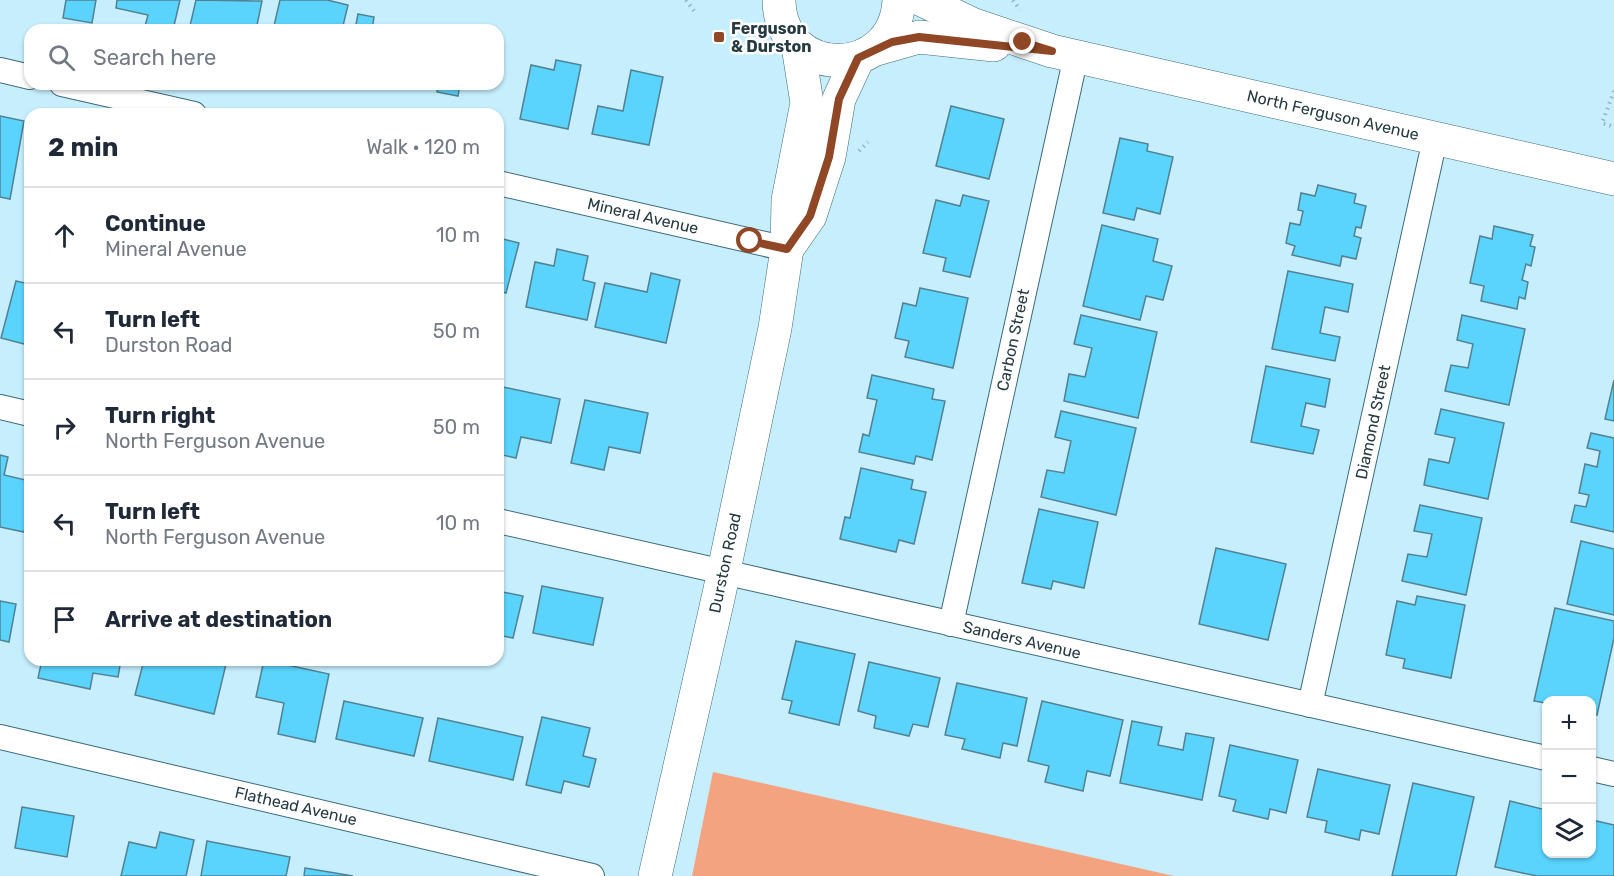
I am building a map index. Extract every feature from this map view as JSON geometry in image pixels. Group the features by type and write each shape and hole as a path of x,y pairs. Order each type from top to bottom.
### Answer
{"main road":[{"path":"757,0 787,25"},
{"name":"Durston Road","path":"787,249 810,216 829,157 839,99 867,53 891,33 898,13 899,0"},
{"name":"North Ferguson Avenue","path":"922,0 974,25 1064,54 1614,179"},
{"name":"North Ferguson Avenue","path":"787,25 816,57 837,62 919,37 1064,54"},
{"name":"Durston Road","path":"655,876 724,573 775,328 787,249 788,200 807,103 787,25"}],"street":[{"name":"Carbon Street","path":"951,624 1064,54"},
{"path":"0,70 24,76"},
{"path":"88,90 168,108"},
{"name":"Diamond Street","path":"1311,705 1435,139"},
{"name":"Mineral Avenue","path":"504,184 787,249"},
{"path":"0,407 24,413"},
{"name":"Sanders Avenue","path":"504,522 1542,757"},
{"name":"Flathead Avenue","path":"0,737 592,876"},
{"path":"1596,770 1614,774"}],"path":[{"path":"686,0 695,12"},
{"path":"1614,91 1602,123 1614,127"}],"shaded area":[{"path":"713,772 1174,876 692,876"}],"building":[{"path":"66,0 96,0 92,23 63,18"},
{"path":"117,0 180,0 174,24 146,24 148,15 116,8"},
{"path":"196,0 262,1 257,24 190,24"},
{"path":"280,0 327,0 348,5 343,24 274,24"},
{"path":"358,14 374,17 373,24 356,24"},
{"path":"556,60 581,65 568,129 520,119 531,65 554,70"},
{"path":"631,70 663,77 649,145 592,134 598,106 623,111"},
{"path":"437,90 459,90 458,96 437,92"},
{"path":"951,106 1004,119 989,179 936,166"},
{"path":"0,116 24,121 10,199 0,197"},
{"path":"1120,138 1148,144 1147,151 1173,157 1160,214 1137,208 1134,220 1103,213"},
{"path":"1318,185 1356,194 1354,203 1366,206 1361,228 1356,227 1354,236 1361,238 1356,259 1342,256 1340,266 1292,255 1295,246 1286,243 1290,223 1300,225 1303,211 1298,210 1301,193 1315,196"},
{"path":"963,195 989,201 970,277 943,271 946,258 923,253 936,200 960,206"},
{"path":"1102,225 1158,239 1153,261 1172,266 1163,300 1146,296 1140,320 1083,306"},
{"path":"1494,226 1533,235 1530,246 1535,247 1531,266 1526,264 1522,280 1528,282 1525,299 1519,297 1517,309 1481,301 1484,286 1470,283 1480,236 1492,239"},
{"path":"504,239 519,243 506,293 504,292"},
{"path":"557,249 588,256 583,280 595,283 587,320 526,307 535,262 554,266"},
{"path":"1288,271 1353,284 1348,312 1325,307 1320,333 1340,337 1335,361 1272,349"},
{"path":"651,273 680,280 666,343 595,327 605,283 647,292"},
{"path":"16,281 24,283 24,344 1,338"},
{"path":"920,288 968,298 953,368 905,357 909,341 895,338 903,303 916,306"},
{"path":"1081,315 1157,332 1138,418 1064,401 1069,374 1085,377 1092,348 1074,344"},
{"path":"1462,315 1525,329 1509,405 1445,391 1451,365 1468,368 1473,344 1457,340"},
{"path":"1266,366 1330,379 1325,407 1306,403 1301,426 1319,430 1313,454 1251,442"},
{"path":"872,375 934,389 932,399 945,401 932,460 916,456 914,464 859,452 863,434 869,436 877,400 867,398"},
{"path":"1614,380 1614,421 1605,419"},
{"path":"504,387 560,399 551,443 521,437 516,458 504,455"},
{"path":"585,400 648,413 640,453 609,447 604,470 571,463"},
{"path":"1441,409 1504,423 1488,499 1424,485 1429,459 1449,463 1455,438 1435,434"},
{"path":"1061,411 1136,428 1116,515 1041,497 1047,470 1064,473 1071,441 1055,437"},
{"path":"1591,433 1614,438 1614,532 1571,522 1575,505 1586,507 1589,495 1579,493 1585,464 1597,467 1600,451 1587,448"},
{"path":"0,455 8,457 4,475 24,480 24,532 0,527"},
{"path":"861,468 913,480 911,489 926,492 914,544 899,540 896,552 840,539 845,517 850,518"},
{"path":"1420,505 1482,518 1466,595 1402,581 1408,554 1427,557 1432,534 1414,531"},
{"path":"1039,509 1098,522 1084,588 1053,581 1051,589 1022,583"},
{"path":"1581,541 1614,549 1614,615 1567,604"},
{"path":"1216,548 1286,564 1268,640 1199,624"},
{"path":"542,586 603,598 593,645 533,633"},
{"path":"504,592 523,596 513,638 504,636"},
{"path":"1417,596 1465,605 1451,678 1403,668 1405,659 1386,655 1397,601 1415,605"},
{"path":"0,601 16,604 9,642 0,640"},
{"path":"1555,608 1614,621 1614,638 1597,715 1596,696 1542,696 1542,702 1534,701"},
{"path":"796,641 855,654 839,725 789,713 792,701 782,699"},
{"path":"869,662 940,678 928,727 913,724 909,736 874,728 876,716 858,711"},
{"path":"41,666 120,666 118,677 93,673 90,689 38,678"},
{"path":"142,666 226,666 214,714 135,695"},
{"path":"263,666 292,666 329,674 315,742 278,734 284,703 256,697"},
{"path":"957,683 1027,698 1017,746 1003,743 1000,758 962,749 965,739 945,735"},
{"path":"344,701 423,718 414,756 336,739"},
{"path":"1042,701 1123,720 1110,776 1087,771 1083,791 1045,782 1049,766 1028,761"},
{"path":"542,717 590,728 583,756 596,759 589,787 564,781 561,793 526,785"},
{"path":"438,718 523,737 513,780 429,761"},
{"path":"1132,721 1162,727 1158,745 1183,750 1186,733 1214,738 1202,800 1120,783"},
{"path":"1230,745 1298,760 1286,813 1270,809 1268,819 1233,811 1236,800 1219,796"},
{"path":"1318,769 1390,785 1379,834 1361,830 1359,840 1325,832 1327,821 1307,817"},
{"path":"1413,783 1474,797 1456,876 1392,876"},
{"path":"1510,801 1542,809 1542,858 1596,858 1596,821 1614,825 1614,876 1537,876 1495,867"},
{"path":"22,807 74,816 67,857 15,848"},
{"path":"160,832 194,840 186,876 121,876 129,842 156,848"},
{"path":"207,841 290,857 286,876 201,876"},
{"path":"305,868 353,876 304,876"}],"place":[{"name":"Ferguson & Durston","path":"719,37"}],"route":[{"path":"750,241 787,249 810,216 829,157 839,99 858,58 892,42 919,37 1052,51 1023,42"}]}
